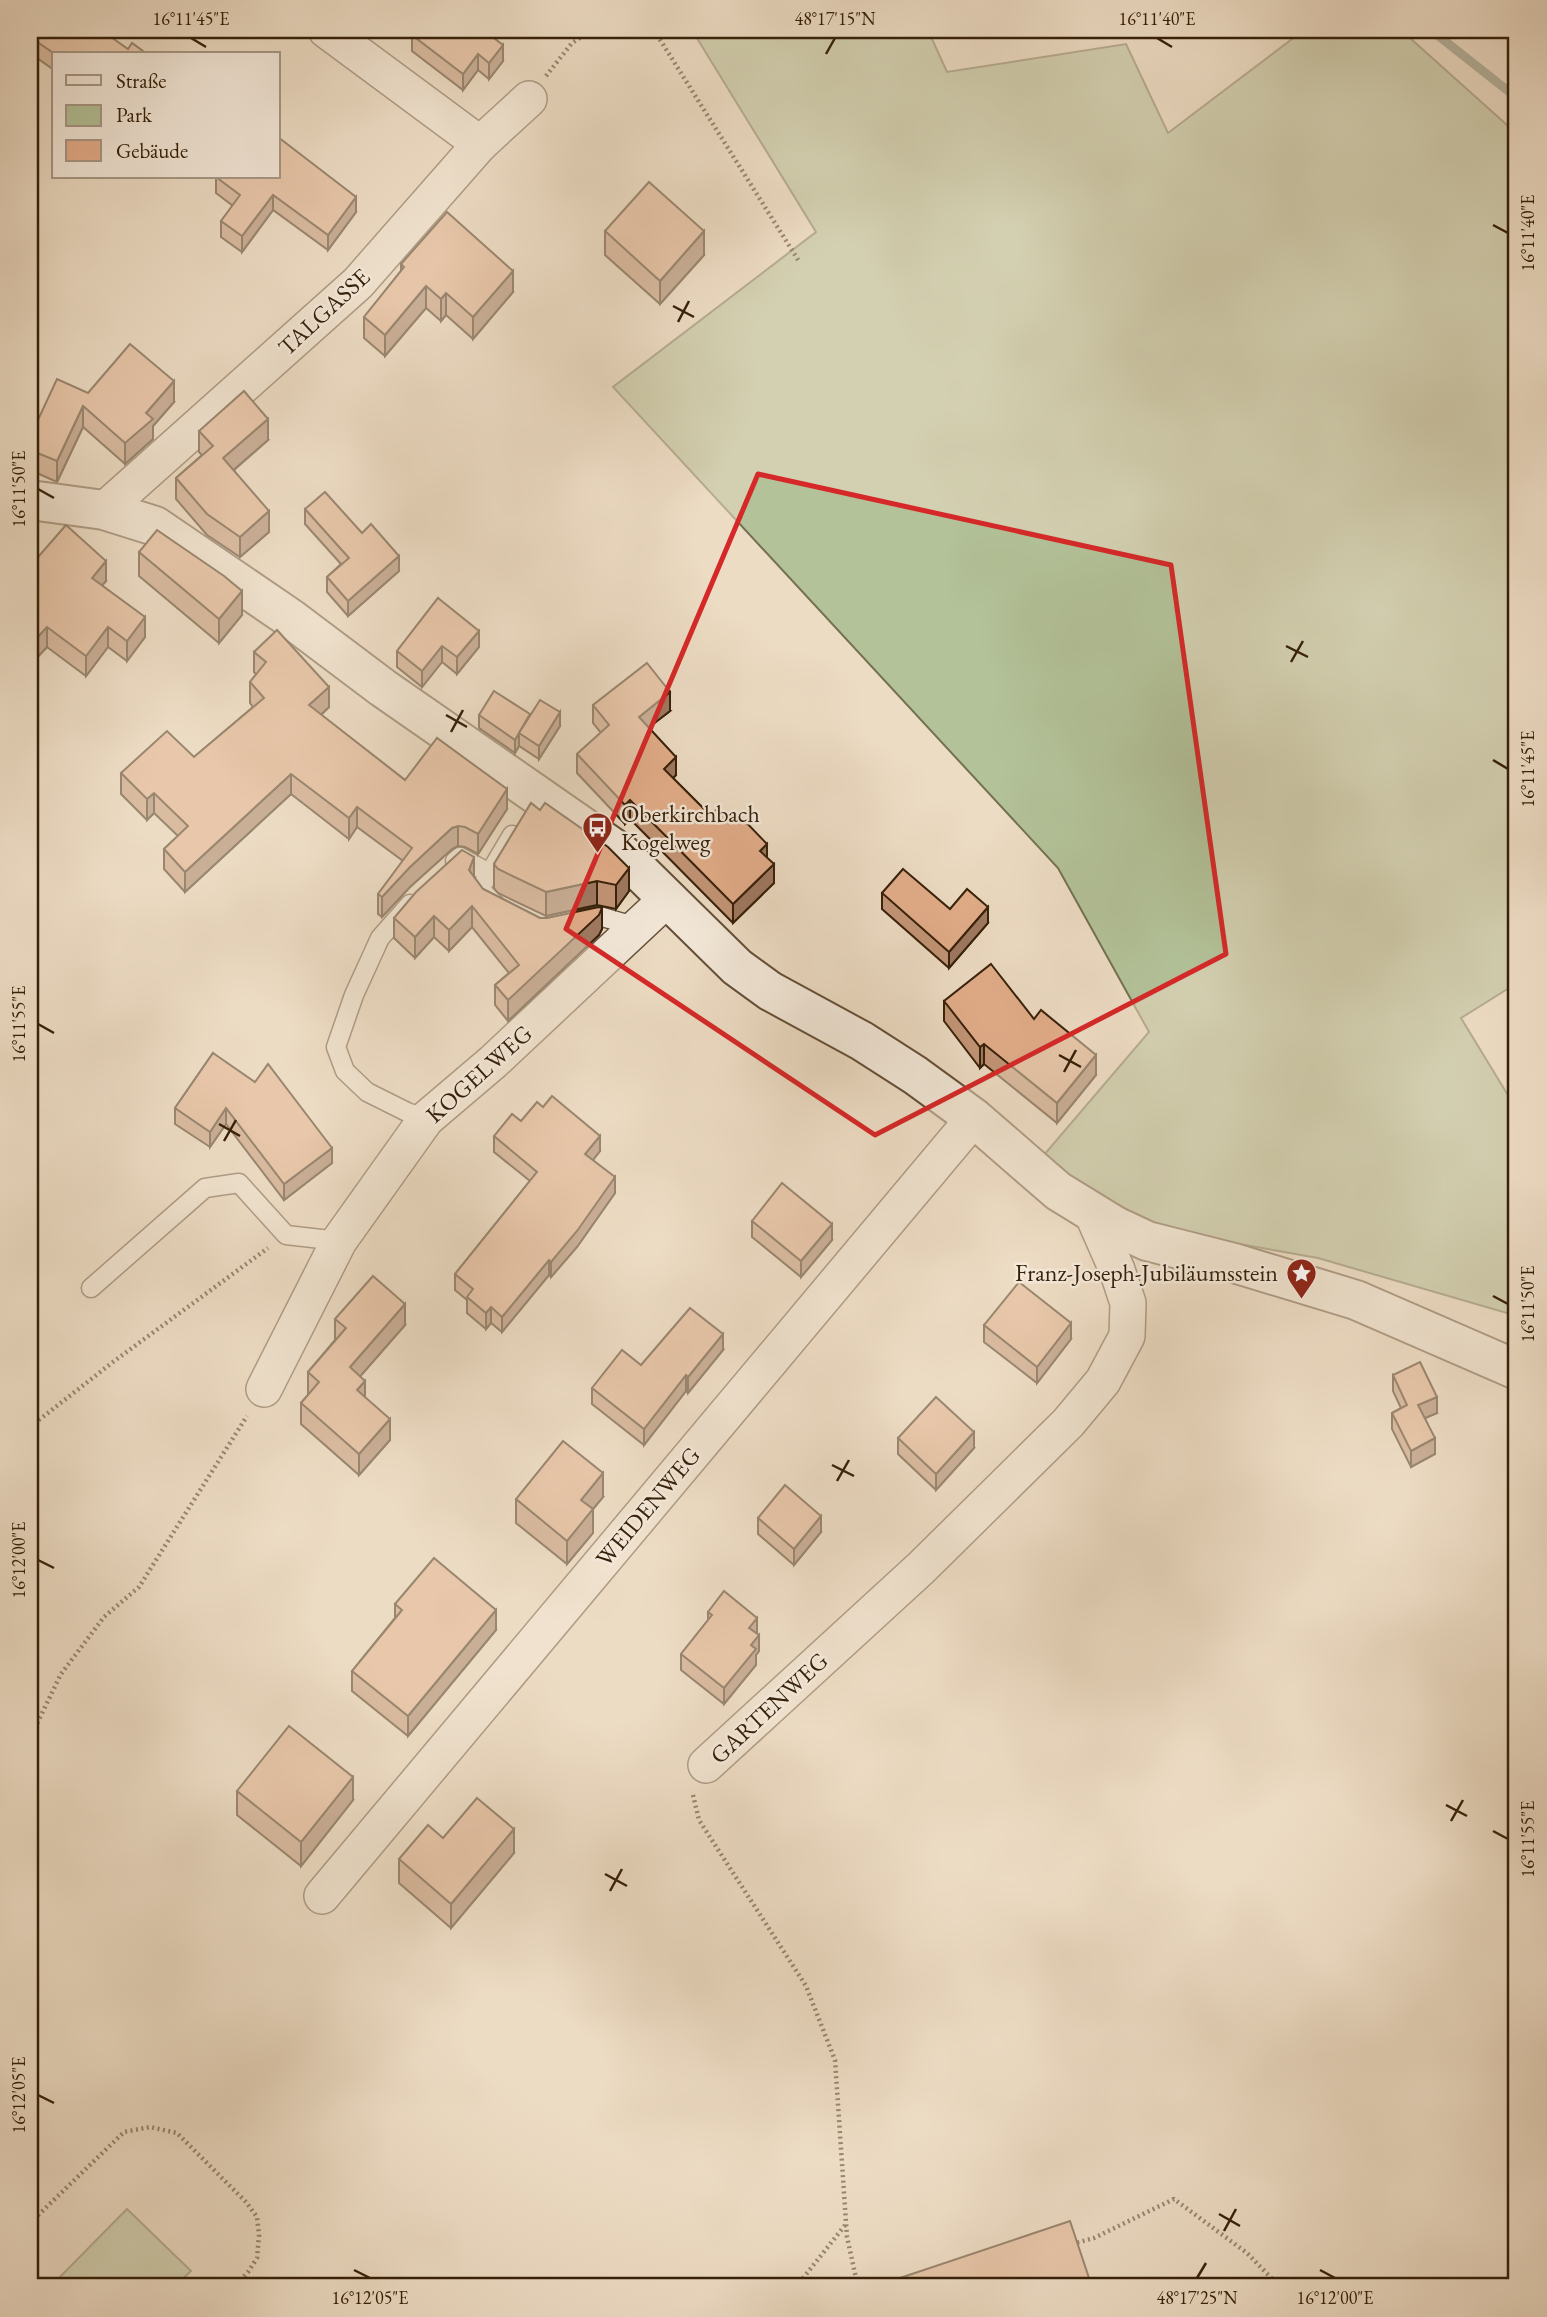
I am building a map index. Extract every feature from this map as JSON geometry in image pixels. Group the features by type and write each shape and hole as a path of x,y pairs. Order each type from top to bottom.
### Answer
{"street":[{"path":"326,30 480,144"},
{"name":"TALGASSE","path":"104,510 358,283 480,144 529,99"},
{"path":"30,500 104,510 155,526 290,618 531,805 622,854 715,947 770,992 862,1041 915,1075 974,1118 1058,1191 1092,1213 1147,1241 1234,1263 1356,1300 1517,1370"},
{"name":"KOGELWEG","path":"264,1388 339,1241 426,1119 493,1062 668,898"},
{"name":"WEIDENWEG","path":"322,1896 974,1118"},
{"name":"GARTENWEG","path":"706,1765 921,1568 1068,1423 1103,1381 1127,1336 1128,1303 1117,1269 1092,1213"}],"lane":[{"path":"513,913 491,902 480,889 531,805"},
{"path":"440,875 460,857 489,873"},
{"path":"420,892 380,939 354,995 336,1047 345,1071 367,1092 426,1119"},
{"path":"559,925 599,916 637,927"},
{"path":"91,1288 205,1188 239,1183 286,1235 339,1241"}],"path":[{"path":"529,99 572,43 592,30"},
{"path":"654,30 800,264"},
{"path":"30,1427 113,1362 286,1235"},
{"path":"30,1738 61,1674 104,1617 139,1587 264,1388"},
{"name":"GARTENWEG","path":"706,1765 693,1795 699,1820 806,1986 835,2060 846,2224 858,2287"},
{"path":"30,2223 124,2132 150,2127 177,2133 246,2202 257,2217 257,2258 234,2287"},
{"path":"1067,2246 1094,2238 1174,2199 1247,2253 1280,2287"},
{"path":"796,2287 846,2224"}],"highlighted area":[{"path":"758,474 1171,565 1226,954 875,1135 566,929"}],"green space":[{"path":"692,30 928,30 947,72 1126,44 1168,133 1304,30 1401,30 1517,134 1517,983 1461,1018 1517,1110 1517,1316 1318,1258 1177,1233 1096,1195 1043,1156 1149,1032 1058,868 613,387 816,232"},
{"path":"127,2209 191,2271 174,2287 50,2287"}],"building":[{"path":"30,30 101,30 128,49 132,43 144,52 52,52 30,37"},
{"path":"416,30 483,30 503,45 489,63 478,54 463,74 412,35"},
{"path":"280,139 356,197 328,235 273,195 242,236 221,221 240,195 217,178 280,178"},
{"path":"649,182 704,231 660,281 605,231"},
{"path":"447,212 513,271 473,317 446,293 441,299 426,286 385,335 364,317 404,267 401,264"},
{"path":"130,344 174,381 146,413 153,419 125,443 83,406 57,461 30,450 30,437 57,379 88,393"},
{"path":"244,391 268,419 223,458 269,511 240,537 207,514 176,478 213,446 199,431"},
{"path":"325,492 362,533 371,524 399,556 348,601 327,577 349,558 305,509"},
{"path":"66,525 106,561 92,578 145,617 127,641 108,627 86,656 47,627 30,645 30,605 34,600 30,596 30,562 32,564"},
{"path":"157,530 242,591 219,619 139,552"},
{"path":"438,598 479,631 457,657 442,646 422,671 397,651"},
{"path":"277,630 329,687 309,705 405,780 437,738 507,789 478,834 465,827 452,828 382,897 378,894 412,848 357,807 349,818 291,774 185,872 164,849 188,826 154,793 147,799 121,773 167,731 194,757 264,698 250,682 266,662 254,652"},
{"path":"647,663 670,692 639,717 676,757 664,769 711,816 718,808 732,822 739,815 767,844 760,851 774,864 733,904 630,800 625,805 577,754 609,725 593,705"},
{"path":"494,691 530,714 515,740 479,715"},
{"path":"540,700 560,712 539,746 519,733"},
{"path":"531,803 540,810 545,803 608,847 629,868 616,885 597,881 546,892 498,869 494,864"},
{"path":"462,850 474,857 469,870 483,889 540,918 602,908 599,915 508,1000 495,985 519,965 472,906 449,930 434,916 415,937 394,918 416,892"},
{"path":"903,869 950,909 967,889 988,907 949,952 882,893"},
{"path":"991,964 1034,1019 1041,1010 1096,1055 1057,1103 984,1044 980,1047 944,1001"},
{"path":"213,1053 255,1082 268,1064 332,1148 284,1184 226,1108 210,1132 175,1108"},
{"path":"552,1096 600,1136 585,1154 615,1177 577,1231 502,1317 491,1307 486,1313 467,1297 473,1289 455,1274 537,1172 494,1136 512,1114 521,1121 537,1102 543,1107"},
{"path":"782,1183 832,1224 801,1261 752,1221"},
{"path":"373,1276 405,1304 350,1367 365,1381 357,1390 390,1419 359,1454 301,1403 319,1382 308,1372 346,1328 335,1319"},
{"path":"1019,1282 1071,1323 1037,1367 984,1325"},
{"path":"690,1308 723,1334 688,1377 686,1375 644,1429 592,1388 622,1350 641,1365"},
{"path":"1420,1362 1437,1397 1418,1405 1435,1438 1411,1451 1392,1413 1407,1405 1393,1375"},
{"path":"936,1397 974,1432 936,1474 898,1438"},
{"path":"563,1441 603,1473 581,1500 593,1509 567,1541 516,1499"},
{"path":"785,1485 821,1516 794,1549 758,1518"},
{"path":"434,1558 496,1610 408,1716 352,1671 402,1610 395,1604"},
{"path":"724,1591 757,1618 749,1628 759,1635 751,1645 756,1649 724,1688 681,1654 712,1615 708,1612"},
{"path":"289,1726 353,1777 301,1842 237,1791"},
{"path":"477,1798 514,1829 451,1904 399,1859 428,1825 443,1838"},
{"path":"1070,2221 1092,2287 896,2287 894,2280"}],"waterway":[{"path":"1431,30 1517,98"}],"place":[{"name":"Oberkirchbach Kogelweg","path":"598,855"},
{"name":"Franz-Joseph-Jubiläumsstein","path":"1301,1300"}]}
